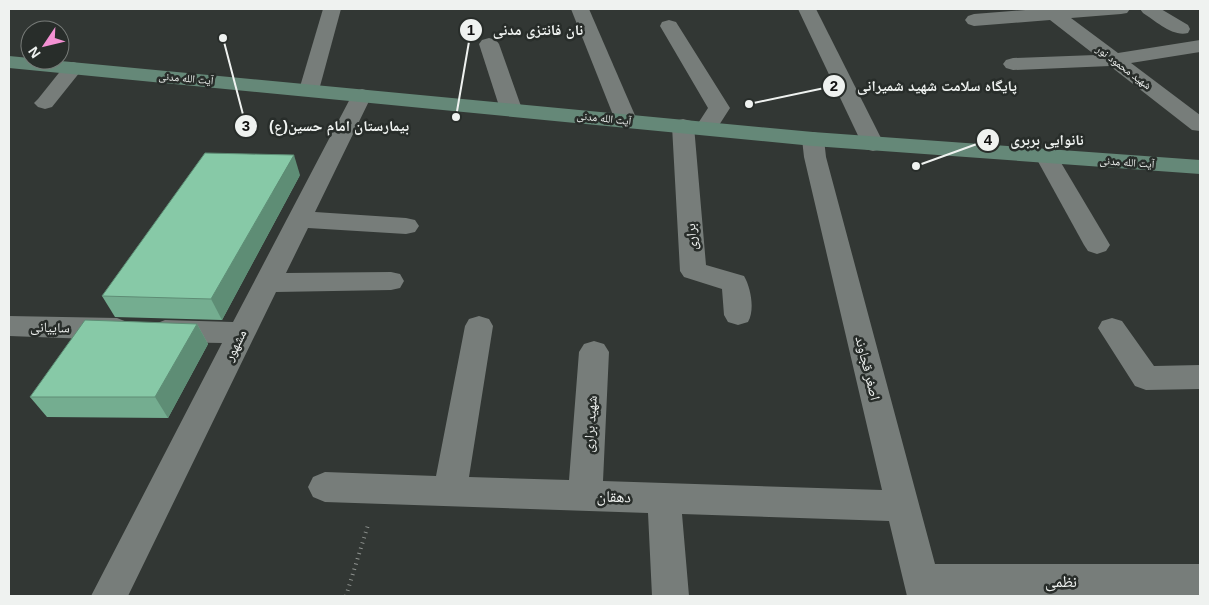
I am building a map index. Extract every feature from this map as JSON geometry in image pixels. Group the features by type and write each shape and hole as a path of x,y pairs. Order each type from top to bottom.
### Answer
{"main road":[{"name":"آیت الله مدنی","path":"9,62 813,139 1200,167"}],"street":[{"path":"309,90 332,9"},
{"path":"580,9 626,120"},
{"path":"807,9 873,144"},
{"path":"974,20 1051,12 1121,9"},
{"path":"1149,9 1182,29"},
{"name":"شهید محمود نور","path":"1051,12 1200,125"},
{"path":"669,26 719,108 694,127"},
{"path":"489,44 511,109"},
{"path":"1013,64 1114,60 1200,46"},
{"path":"45,103 74,68"},
{"name":"مشهور","path":"109,596 362,95"},
{"name":"براری","path":"694,127 693,271 735,283 738,315"},
{"name":"اصغر قجاوند","path":"813,139 815,157 923,589"},
{"path":"1046,156 1097,245"},
{"path":"299,219 406,226"},
{"path":"267,283 391,282"},
{"name":"ساییانی","path":"9,326 242,333"},
{"path":"450,491 478,326"},
{"path":"1112,328 1146,378 1200,377"},
{"name":"شهید براری","path":"586,496 594,352"},
{"name":"دهقان","path":"325,487 903,506"},
{"path":"664,498 670,596"},
{"name":"نظمی","path":"923,589 1200,581"}],"path":[{"path":"346,596 379,488"}],"building":[{"path":"205,153 294,155 211,299 102,296"},
{"path":"85,320 197,324 155,397 30,397"}],"place":[{"name":"بیمارستان امام حسین(ع)","path":"223,38"},
{"name":"پایگاه سلامت شهید شمیرانی","path":"749,104"},
{"name":"نان فانتزی مدنی","path":"456,117"},
{"name":"نانوایی بربری","path":"916,166"}]}
